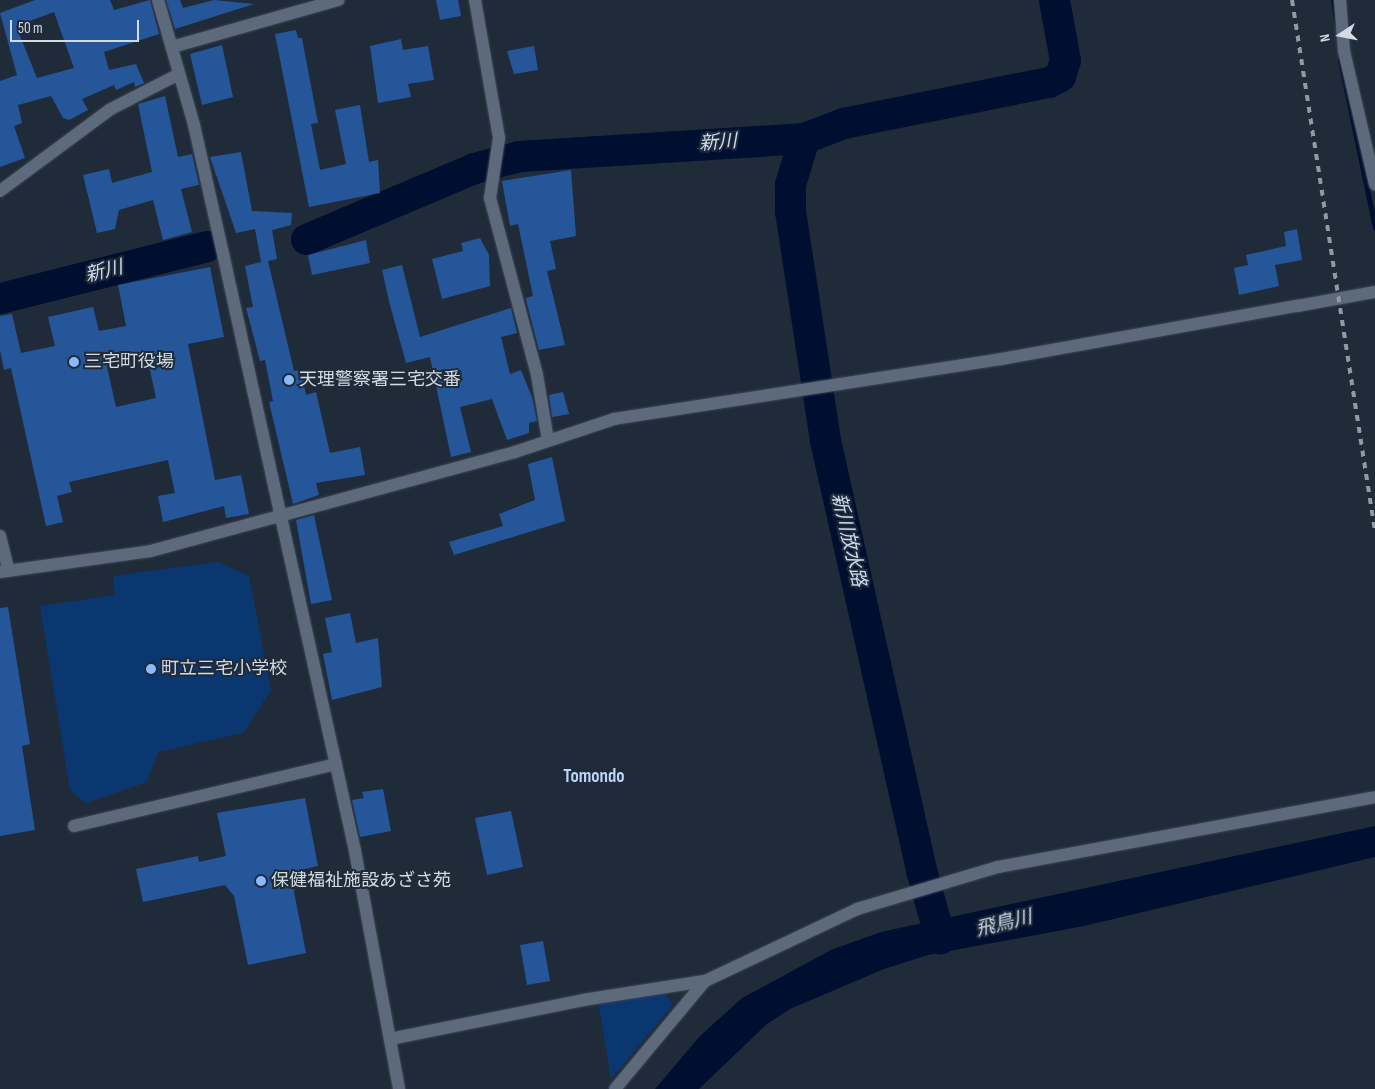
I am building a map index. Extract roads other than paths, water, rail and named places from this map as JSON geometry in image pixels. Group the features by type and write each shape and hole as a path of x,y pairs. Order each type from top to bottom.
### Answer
{"street":[{"path":"158,0 221,232 224,258 336,764 399,1089"},
{"path":"172,46 338,0"},
{"path":"475,0 499,138 490,198 537,374 548,440"},
{"path":"1340,0 1344,51 1375,184"},
{"path":"0,191 111,109 179,74"},
{"path":"0,536 5,572 151,552 281,517 548,440 614,419 1001,359 1375,292"},
{"path":"74,826 336,764"},
{"path":"390,1039 582,1000 705,981 800,933 911,890 949,883 998,867 1375,797"},
{"path":"614,1089 705,981"}],"water":[{"name":"飛鳥川","path":"1375,826 1375,857 1084,926 928,955 884,969 790,1009 767,1024 699,1089 655,1089 699,1037 742,998 831,950 881,932"}],"waterway":[{"name":"新川","path":"306,239 474,168 519,156 804,138 843,123 1049,82 1060,76 1065,60 1054,0"},
{"path":"1333,0 1336,22"},
{"path":"1340,60 1375,227"},
{"name":"新川放水路","path":"804,138 790,184 790,211 825,440 921,870 940,938"},
{"name":"新川","path":"0,298 207,246"}],"railway":[{"path":"1292,0 1375,531"}],"place":[{"name":"三宅町役場","path":"74,362"},
{"name":"天理警察署三宅交番","path":"289,380"},
{"name":"町立三宅小学校","path":"151,669"},
{"name":"保健福祉施設あざさ苑","path":"261,881"}],"district":[{"name":"Tomondo","path":"594,777"}]}
